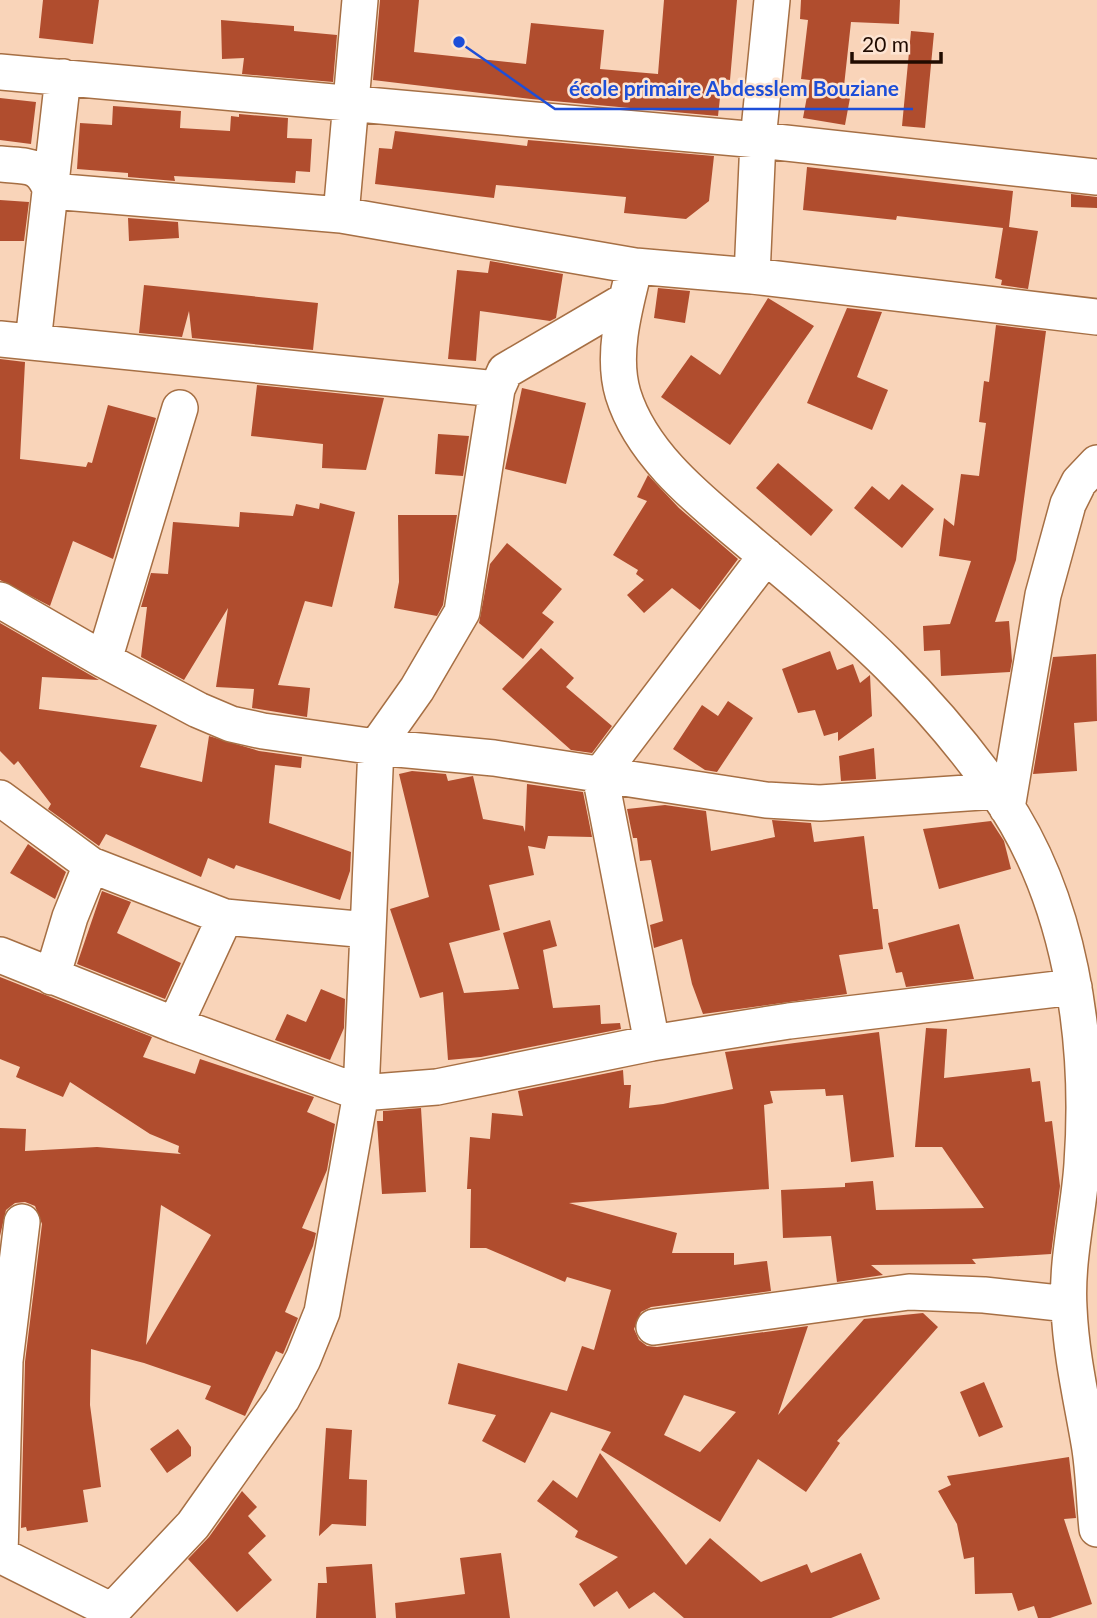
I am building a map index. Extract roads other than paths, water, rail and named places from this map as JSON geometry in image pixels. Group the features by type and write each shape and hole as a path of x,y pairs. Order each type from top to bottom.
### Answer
{"street":[{"path":"341,215 360,0"},
{"path":"752,276 758,140 772,0"},
{"path":"0,72 758,140 1097,177"},
{"path":"63,77 51,191 16,341 497,389"},
{"path":"0,164 37,169 45,176 51,191"},
{"path":"51,191 341,215 635,266 752,276 1097,317"},
{"path":"635,266 626,300 618,356 622,393 634,419 675,476 888,664 1002,800 1026,841 1049,895 1074,987 1083,1041 1086,1097 1068,1304 1076,1383 1089,1444 1097,1529"},
{"path":"22,1222 3,1360 0,1555 116,1614 193,1525 282,1399 303,1359 321,1312 361,1093 376,747 417,689 462,612 497,389 505,371 626,300"},
{"path":"104,660 180,408"},
{"path":"1002,800 1043,595 1068,504 1079,482 1097,463"},
{"path":"652,1043 600,775 766,556"},
{"path":"0,600 104,660 230,724 376,747 494,758 766,800 820,803 1002,800"},
{"path":"0,797 91,864 225,917 368,930"},
{"path":"52,977 70,917 91,864"},
{"path":"175,1025 225,917"},
{"path":"0,955 175,1025 361,1093 437,1087 652,1043 789,1021 1074,987"},
{"path":"654,1327 909,1292 984,1295 1068,1304"}],"place":[{"name":"école primaire Abdesslem Bouziane","path":"459,42"}]}
